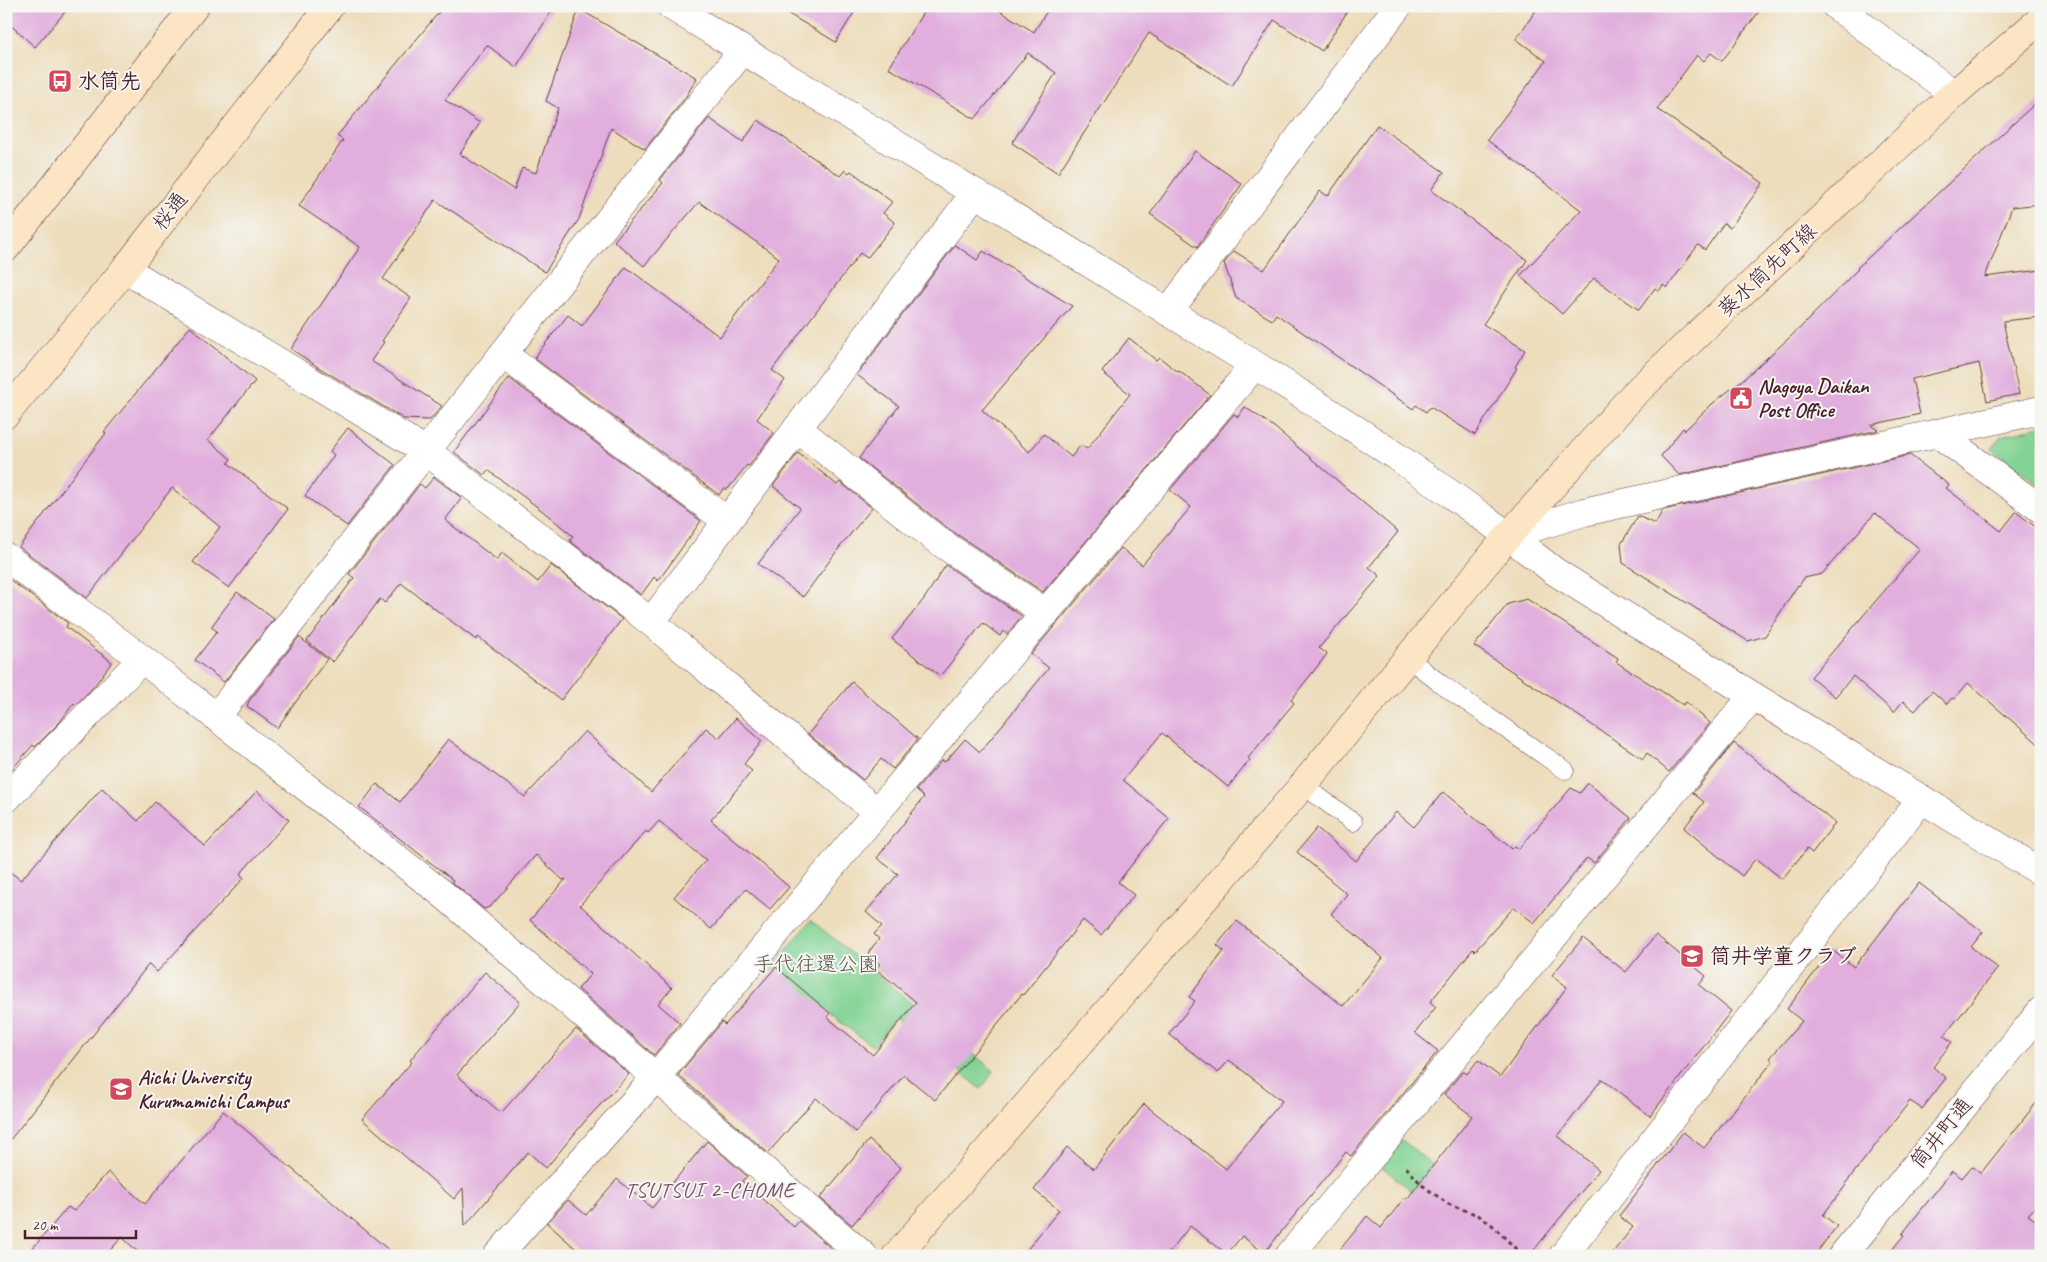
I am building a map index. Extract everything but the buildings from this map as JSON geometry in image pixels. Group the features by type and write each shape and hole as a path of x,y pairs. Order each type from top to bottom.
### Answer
{"street":[{"name":"桜通","path":"6,414 125,269 330,6"},
{"path":"671,6 1330,412 1509,535 1554,571 1921,800 2036,869 2041,870"},
{"path":"1168,312 1398,6"},
{"path":"1836,6 1954,94"},
{"path":"6,248 188,7"},
{"name":"葵水筒先町線","path":"896,1256 1302,785 1509,535 1634,394 1954,94 2041,19"},
{"path":"216,717 743,50"},
{"path":"651,622 974,193"},
{"path":"125,269 426,451 651,622 877,812"},
{"path":"503,354 727,521"},
{"path":"497,1256 656,1077 1255,365"},
{"path":"1509,535 1584,512 2041,410"},
{"path":"797,428 937,540 1046,613"},
{"path":"1936,433 2041,510"},
{"path":"6,557 142,659 444,895 864,1256"},
{"path":"6,799 142,659"},
{"path":"1289,1256 1753,696"},
{"path":"1563,1256 1921,800"},
{"name":"筒井町通","path":"1842,1256 2041,1011"}],"lane":[{"path":"1408,658 1441,684 1565,770"},
{"path":"1302,785 1353,822"}],"path":[{"path":"1379,1147 1401,1161 1422,1185 1448,1204 1478,1215 1491,1224 1524,1256"}],"green space":[{"path":"2041,426 2041,486 1992,449 2001,436"},
{"name":"手代往還公園","path":"811,920 994,1071 981,1089 895,1018 873,1047 771,969"},
{"path":"1402,1140 1536,1249 1530,1256 1491,1256 1381,1166"}],"place":[{"name":"水筒先","path":"60,81"},
{"name":"Nagoya Daikan Post Office","path":"1741,398"},
{"name":"筒井学童クラブ","path":"1692,956"},
{"name":"Aichi University Kurumamichi Campus","path":"121,1089"}],"district":[{"name":"TSUTSUI 2-CHOME","path":"710,1190"}]}
